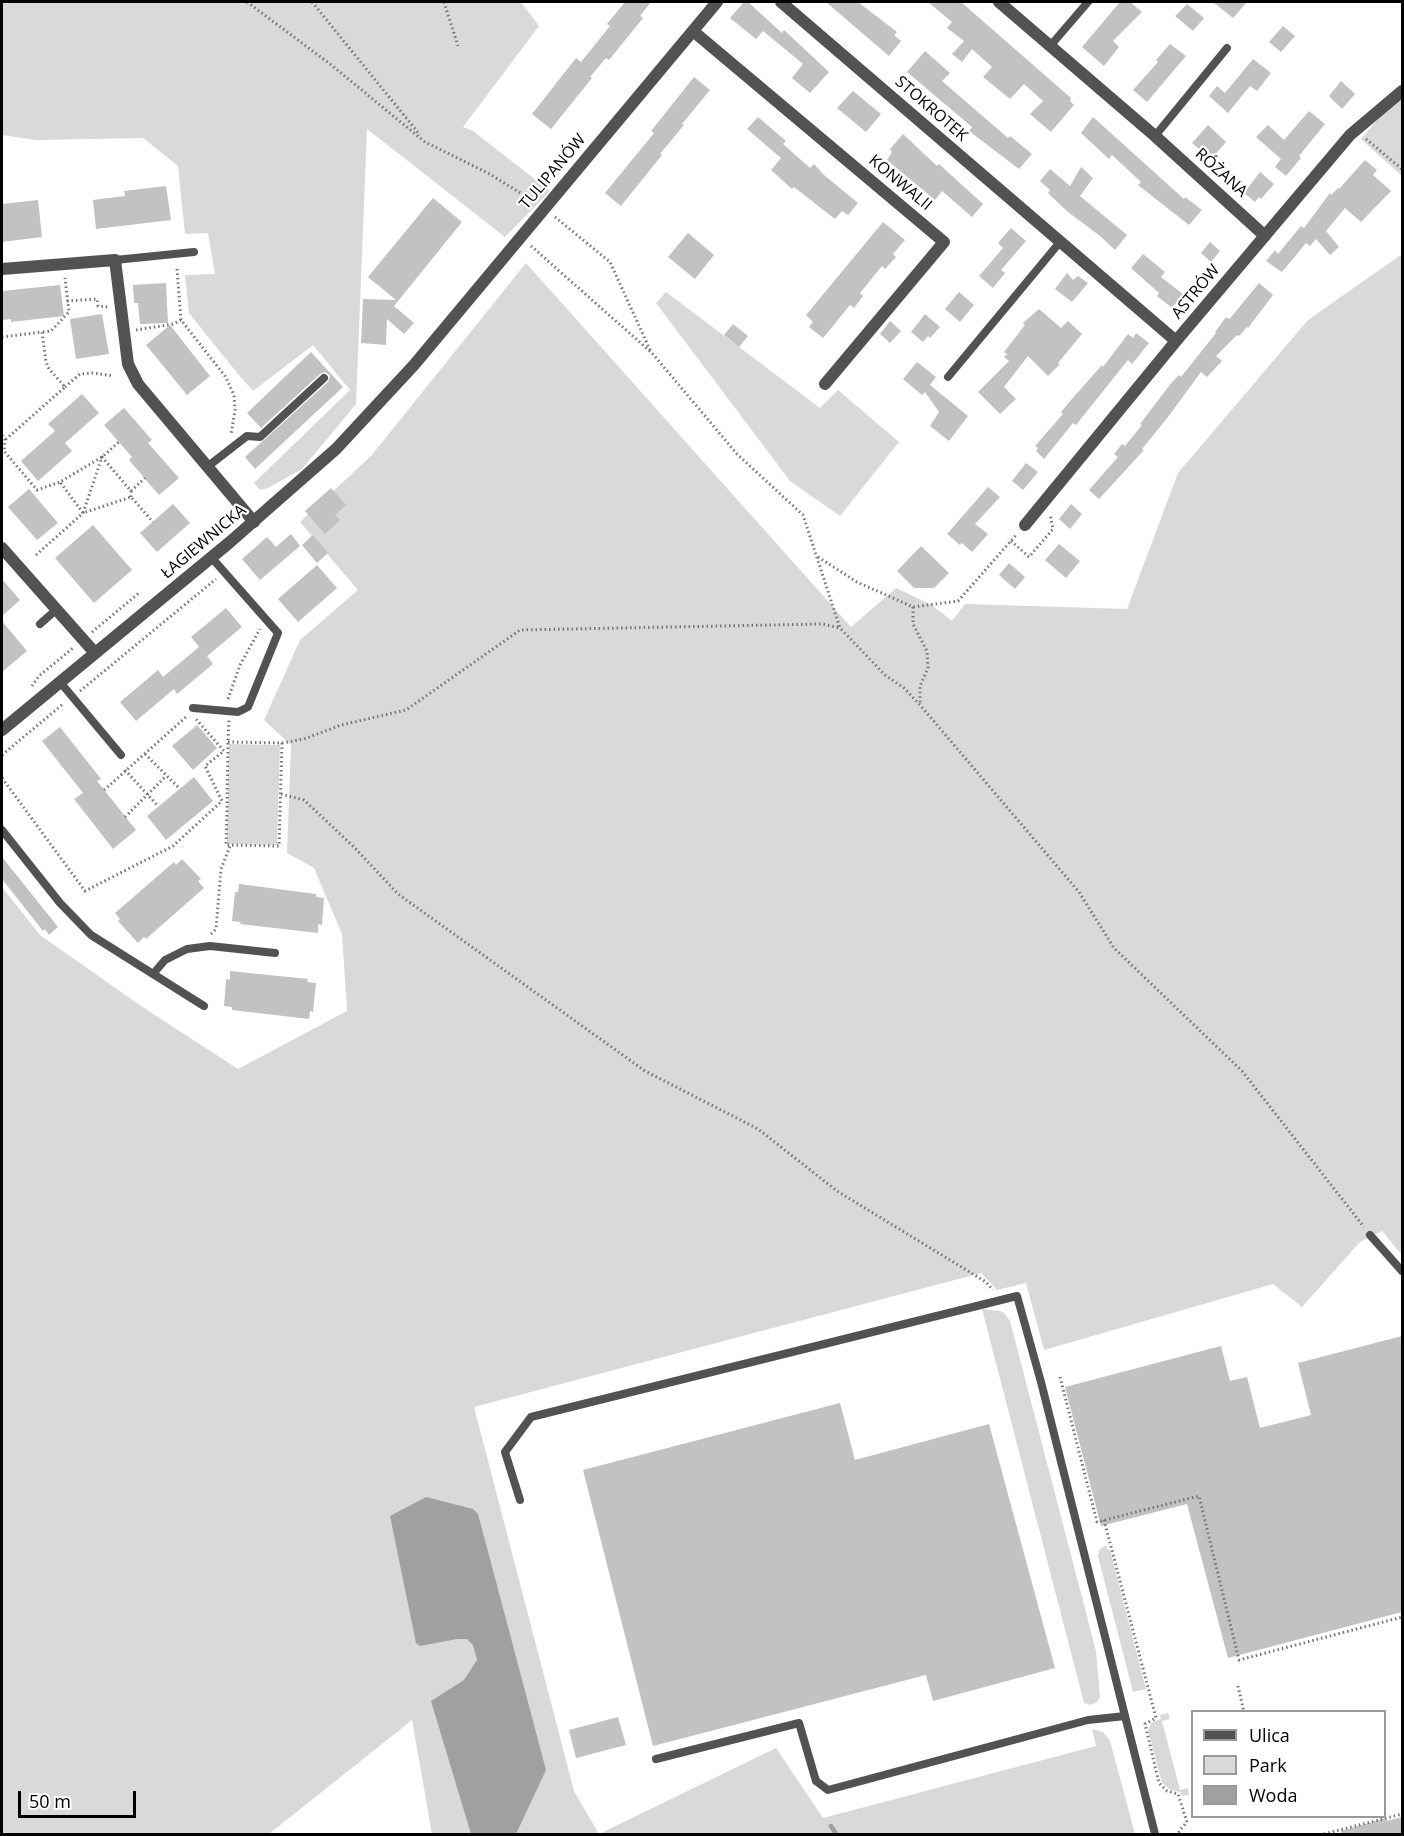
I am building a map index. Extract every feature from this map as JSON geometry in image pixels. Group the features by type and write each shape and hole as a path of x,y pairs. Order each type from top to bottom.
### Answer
{"street":[{"name":"TULIPANÓW","path":"414,365 717,2"},
{"name":"STOKROTEK","path":"781,2 1176,341"},
{"name":"RÓŻANA","path":"999,2 1155,136 1265,236"},
{"name":"KONWALII","path":"693,31 944,242 825,384"},
{"name":"ASTRÓW","path":"1025,525 1350,135 1402,91"},
{"path":"2,269 115,260 128,364 138,384 254,522"},
{"name":"ŁAGIEWNICKA","path":"2,730 254,522 336,449 414,365"},
{"path":"2,548 95,652"}],"lane":[{"path":"1051,45 1088,2"},
{"path":"1155,136 1227,48"},
{"path":"948,377 1060,242"},
{"path":"115,260 194,252"},
{"path":"207,468 247,436 260,436 324,378"},
{"path":"193,708 238,712 248,707 278,633 211,557"},
{"path":"40,624 57,609"},
{"path":"60,682 121,755"},
{"path":"2,830 60,903 91,935 204,1006"},
{"path":"153,974 165,960 187,949 210,946 275,953"},
{"path":"1370,1235 1402,1270"},
{"path":"520,1500 505,1452 531,1417 1017,1296 1047,1405 1155,1834"},
{"path":"656,1759 798,1723 816,1781 828,1790 1088,1720 1125,1716"}],"path":[{"path":"247,2 330,64 425,142 488,173 544,208 610,262 652,353"},
{"path":"312,2 425,142"},
{"path":"444,2 458,46"},
{"path":"1361,138 1368,140 1402,169"},
{"path":"521,237 652,353 737,454 803,515 840,628 885,675 904,688 920,705 1079,892 1114,948 1242,1071 1370,1235"},
{"path":"2,337 51,331 69,312 64,264"},
{"path":"177,269 181,320 225,376 234,395 235,410 227,452"},
{"path":"67,301 97,298 98,306 108,307"},
{"path":"131,331 173,324 181,320"},
{"path":"42,332 46,362 49,369 65,387"},
{"path":"5,440 80,374 114,376"},
{"path":"2,435 5,440 4,451 37,490 60,482 102,457 119,442"},
{"path":"102,457 131,491 131,497 153,522"},
{"path":"83,513 102,457"},
{"path":"131,491 146,478"},
{"path":"60,482 83,513"},
{"path":"36,555 83,513 131,497"},
{"path":"816,556 857,582 913,607 958,601 1025,525"},
{"path":"2,755 219,577 223,571"},
{"path":"30,688 39,676 139,593"},
{"path":"913,607 913,624 927,651 928,668 920,687 920,705"},
{"path":"219,745 228,740 282,743 304,739 341,725 406,710 520,630 822,624 840,628"},
{"path":"260,629 240,666 227,702 229,711 226,845 279,846 282,743"},
{"path":"104,790 186,717 195,717 224,751 205,766 227,809"},
{"path":"145,754 180,789"},
{"path":"126,770 158,806"},
{"path":"125,817 166,776"},
{"path":"2,778 85,891 173,846 222,801"},
{"path":"281,794 304,800 354,847 398,894 645,1071 758,1129 837,1191 986,1282 1001,1300"},
{"path":"196,948 216,929 221,869 231,845"},
{"path":"1060,1377 1097,1522 1198,1496 1239,1660 1402,1617"},
{"path":"1104,1520 1156,1718 1145,1724 1159,1783 1167,1791 1178,1794 1187,1822 1178,1834"},
{"path":"1238,1686 1244,1710"},
{"path":"1324,1834 1402,1814"}],"green space":[{"path":"2,2 521,2 539,26 463,127 473,131 550,191 505,237 367,129 356,404 302,469 260,490 254,483 350,390 313,345 253,391 238,374 189,313 185,275 215,274 208,233 185,234 178,166 143,138 36,140 2,135"},
{"path":"1402,91 1402,176 1361,139"},
{"path":"1402,254 1402,1255 1382,1231 1360,1242 1302,1307 1273,1284 1044,1350 1026,1283 997,1290 981,1273 474,1407 574,1791 599,1834 432,1834 412,1720 269,1834 2,1834 2,887 40,935 141,1006 238,1069 347,1011 342,934 314,868 287,853 291,745 264,720 300,640 358,590 300,522 371,456 526,263 851,627 896,588 932,605 952,621 965,604 1127,609 1178,473 1308,320"},
{"path":"666,292 820,408 838,390 899,442 840,516 790,481 656,303"},
{"path":"229,744 280,745 277,845 227,844"},
{"path":"982,1309 1000,1311 1010,1321 1096,1651 1100,1697 1091,1705 1084,1703"},
{"path":"1106,1545 1110,1550 1146,1689 1133,1692 1098,1556 1099,1550"},
{"path":"1168,1713 1170,1719 1162,1721 1180,1790 1188,1788 1189,1795 1182,1796 1180,1792 1171,1790 1162,1783 1148,1730 1152,1722 1161,1719 1160,1715"},
{"path":"1092,1729 1103,1732 1110,1741 1135,1834 599,1834 776,1748 823,1818 1096,1746"}],"water":[{"path":"426,1497 473,1509 478,1514 546,1770 516,1834 471,1834 431,1701 464,1680 477,1660 473,1645 467,1639 420,1646 416,1643 390,1516"}],"building":[{"path":"625,2 651,2 640,16 643,18 609,60 606,58 590,77 592,78 551,129 532,114 576,58 581,62 610,26 607,24"},
{"path":"744,2 748,2 782,33 784,30 829,72 810,93 792,78 803,64 763,31 756,39 730,18"},
{"path":"826,2 858,2 897,32 894,35 901,41 889,56"},
{"path":"928,2 961,2 1071,98 1070,101 1074,105 1051,132 1030,114 1043,101 1024,84 1010,99 983,77 992,67 972,49 962,62 952,54 964,41 947,28 952,22"},
{"path":"1120,2 1130,2 1142,12 1113,41 1119,47 1104,66 1082,47"},
{"path":"1213,2 1247,2 1233,18"},
{"path":"1187,4 1204,18 1193,31 1175,16"},
{"path":"1283,26 1295,36 1281,52 1269,42"},
{"path":"1170,44 1186,56 1147,102 1133,90 1158,62 1156,60"},
{"path":"925,51 950,73 942,81 1008,138 1010,136 1032,154 1019,169 969,131 972,127 907,72"},
{"path":"1253,59 1271,73 1257,91 1250,86 1228,113 1209,96 1217,86 1225,93"},
{"path":"694,77 710,90 621,206 605,193 654,133 651,131"},
{"path":"1341,81 1355,94 1342,109 1329,96"},
{"path":"853,91 881,114 866,132 837,108"},
{"path":"1309,111 1325,124 1286,176 1275,167 1281,159 1256,137 1268,125 1284,140"},
{"path":"758,117 786,141 783,144 810,168 814,164 858,203 848,215 842,211 835,219 794,187 792,189 771,170 781,158 747,129"},
{"path":"1093,117 1184,199 1185,197 1202,210 1189,225 1138,185 1141,182 1112,155 1109,159 1081,133"},
{"path":"1208,125 1226,142 1211,159 1192,143"},
{"path":"903,134 983,204 972,217 942,191 935,200 887,160 892,152 890,149"},
{"path":"1365,160 1377,170 1373,175 1391,191 1361,222 1345,208 1326,231 1339,247 1330,255 1316,239 1310,246 1306,243 1282,272 1266,261 1275,250 1278,254 1301,226 1304,228 1330,193 1331,195 1339,189"},
{"path":"1081,167 1093,178 1080,196 1127,235 1115,250 1068,212 1048,193 1050,190 1040,181 1050,169 1070,186"},
{"path":"1260,172 1274,184 1261,199 1259,197 1255,202 1244,193"},
{"path":"166,186 171,220 96,229 93,200 125,196 124,191"},
{"path":"433,198 462,222 394,306 414,323 404,334 387,319 386,345 361,343 363,299 396,300 368,277"},
{"path":"38,200 42,237 2,242 2,204"},
{"path":"883,222 905,240 893,254 896,257 885,269 882,266 860,293 863,296 854,308 850,305 823,338 809,327 813,322 806,315"},
{"path":"1011,228 1026,241 1001,270 1005,273 993,288 979,276 1003,248 998,243"},
{"path":"688,233 714,255 695,279 668,257"},
{"path":"1210,242 1220,251 1211,262 1201,253"},
{"path":"1143,254 1165,272 1161,277 1183,294 1172,308 1157,296 1159,293 1131,268"},
{"path":"1067,273 1073,280 1078,276 1088,283 1072,302 1055,289"},
{"path":"166,283 168,323 140,324 138,303 134,303 133,285"},
{"path":"1259,283 1273,295 1248,328 1239,336 1237,335 1216,356 1222,361 1207,377 1201,372 1142,449 1144,450 1099,499 1089,490 1118,457 1114,454 1122,444 1125,446 1172,382 1179,375 1181,377 1226,317 1229,319 1232,316"},
{"path":"60,285 64,316 11,322 11,319 2,320 2,291"},
{"path":"959,292 974,305 960,322 945,309"},
{"path":"1039,309 1061,328 1068,321 1082,334 1048,376 1028,356 1004,387 1016,399 1000,414 978,392 1009,361 1004,357 1007,354 1004,352 1025,325 1023,323"},
{"path":"102,314 109,354 76,359 70,319"},
{"path":"925,314 940,327 923,342 911,332"},
{"path":"890,321 901,331 890,343 880,334"},
{"path":"733,324 748,336 739,347 724,335"},
{"path":"170,325 210,376 187,395 146,345"},
{"path":"1136,333 1149,343 1132,364 1128,360 1076,425 1073,423 1044,459 1036,451 1038,448 1035,446 1063,414 1061,412 1071,400 1102,365 1103,367 1128,334 1133,338"},
{"path":"311,352 343,387 255,469 245,457 328,382 330,376 325,372 320,374 261,428 247,413"},
{"path":"917,362 936,377 930,385 968,416 949,441 930,426 939,412 925,392 922,395 903,379"},
{"path":"82,394 99,413 65,443 72,451 38,481 21,461 55,431 48,424"},
{"path":"124,408 152,440 148,443 179,478 159,495 129,460 132,457 104,425"},
{"path":"1026,463 1038,472 1023,490 1012,481"},
{"path":"988,487 1000,497 975,524 988,534 972,552 947,534"},
{"path":"331,488 346,505 335,515 340,520 325,534 305,511"},
{"path":"29,489 58,523 37,540 8,507"},
{"path":"173,504 190,523 157,552 140,533"},
{"path":"1071,504 1082,514 1070,529 1059,519"},
{"path":"93,525 132,570 94,603 55,558"},
{"path":"291,534 300,546 260,580 242,559 267,537 276,547"},
{"path":"313,535 328,553 317,563 302,545"},
{"path":"1059,544 1080,561 1066,578 1045,560"},
{"path":"921,546 949,573 934,588 914,588 897,571"},
{"path":"1009,563 1025,577 1015,589 999,575"},
{"path":"317,565 337,588 298,622 278,599"},
{"path":"2,579 20,600 2,616"},
{"path":"226,608 242,627 207,656 213,664 177,694 174,689 136,721 120,702 158,670 163,677 199,647 191,637"},
{"path":"2,621 27,651 2,672"},
{"path":"197,725 217,748 193,770 172,746"},
{"path":"60,727 101,779 97,781 136,830 113,849 74,799 83,793 42,741"},
{"path":"194,777 213,801 166,840 147,816"},
{"path":"2,857 58,927 49,935 45,929 43,931 2,879"},
{"path":"182,859 201,879 198,881 204,888 146,939 144,937 138,943 118,921 120,919 115,913 174,862 176,865"},
{"path":"239,884 316,894 316,897 324,898 322,925 318,924 318,933 240,924 241,922 232,921 235,892 238,892"},
{"path":"230,971 308,979 307,982 316,983 313,1012 310,1011 309,1019 232,1010 232,1007 224,1006 226,979 230,980"},
{"path":"1402,1336 1402,1612 1228,1658 1187,1504 1101,1526 1065,1387 1221,1346 1230,1381 1247,1377 1260,1428 1311,1415 1298,1363"},
{"path":"840,1403 855,1460 989,1424 1055,1668 933,1701 926,1675 653,1746 583,1470"},
{"path":"618,1717 626,1745 576,1758 569,1730"},
{"path":"1402,1817 1402,1834 1341,1834 1341,1831 1386,1818 1387,1821"}],"waterway":[{"path":"831,1826 836,1834"}]}
